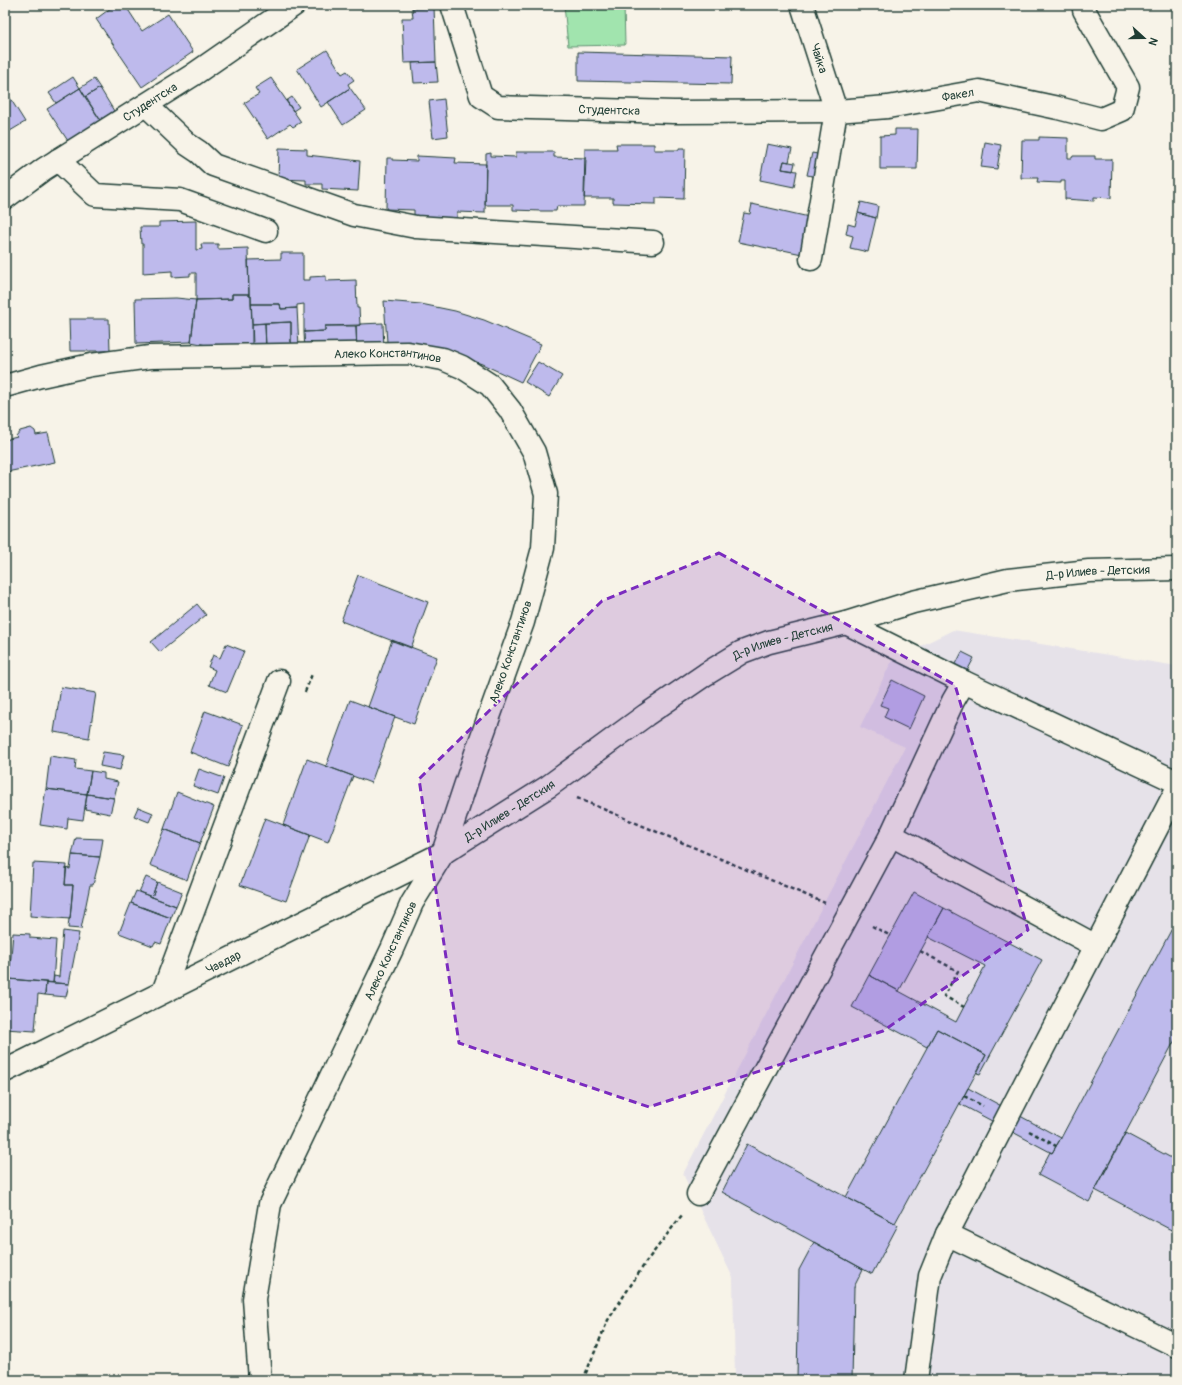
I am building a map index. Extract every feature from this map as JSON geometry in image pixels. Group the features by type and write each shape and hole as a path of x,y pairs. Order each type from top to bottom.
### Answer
{"street":[{"name":"Студентска","path":"5,198 58,160 237,46 294,5"},
{"name":"Студентска","path":"452,5 481,96 498,107 674,112 836,111"},
{"name":"Чайка","path":"802,5 836,111"},
{"name":"Факел","path":"836,111 888,107 979,91 1101,119 1122,110 1128,87 1084,10 1084,5"},
{"path":"146,105 187,144 199,152 213,165 354,215 416,227 653,242"},
{"path":"811,259 836,111"},
{"path":"58,160 95,195 180,200 266,231"},
{"name":"Алеко Константинов","path":"5,386 91,365 150,357 408,353 443,360 462,367 490,385 510,410 534,452 546,494 543,548 523,622 476,753 443,854 412,903 392,950 270,1204 254,1299 260,1380"},
{"name":"Д-р Илиев - Детския","path":"443,854 549,786 646,715 706,674 742,652 770,642 846,623 913,602 1008,580 1089,571 1177,569"},
{"path":"846,623 964,682 1177,782"},
{"path":"163,992 279,681"},
{"path":"698,1194 892,835 953,701 964,682"},
{"path":"916,1380 930,1276 947,1234 1177,789"},
{"path":"892,835 1096,946"},
{"name":"Чавдар","path":"5,1071 443,854"},
{"path":"947,1234 1177,1346"}],"path":[{"path":"549,786 849,913 891,936"},
{"path":"920,951 958,970 944,996 964,1007"},
{"path":"583,1380 608,1320 646,1262 698,1194"}],"highlighted area":[{"path":"719,553 955,685 1028,930 883,1031 649,1107 459,1043 419,779 602,601"}],"shaded area":[{"path":"953,630 1177,666 1177,1380 735,1380 733,1278 683,1174 905,747 860,727 892,660"}],"green space":[{"path":"564,5 624,5 625,45 568,46"}],"building":[{"path":"115,5 125,5 142,31 168,14 193,52 142,87 96,19"},
{"path":"412,5 434,5 434,7 412,9"},
{"path":"434,7 436,62 404,63 402,18 413,18 412,9"},
{"path":"327,50 342,74 347,71 354,80 348,84 350,88 321,107 297,69"},
{"path":"578,52 732,56 731,84 578,81"},
{"path":"436,62 438,82 414,83 412,63"},
{"path":"73,77 80,88 56,103 49,93"},
{"path":"271,78 301,122 293,127 290,124 268,139 244,103 259,94 255,88"},
{"path":"94,79 100,88 85,97 80,88"},
{"path":"80,88 103,124 70,144 47,109"},
{"path":"100,88 114,111 100,120 85,97"},
{"path":"350,88 366,110 343,125 328,102"},
{"path":"5,90 25,122 5,134"},
{"path":"292,97 299,107 293,111 286,101"},
{"path":"444,99 448,136 433,138 429,101"},
{"path":"895,129 918,129 917,169 880,169 880,136 895,135"},
{"path":"1039,137 1068,138 1068,158 1072,158 1073,156 1095,156 1095,159 1112,159 1111,198 1094,197 1094,201 1065,199 1065,181 1061,181 1061,183 1037,182 1038,178 1021,178 1022,140 1039,140"},
{"path":"985,142 1001,145 997,169 981,167"},
{"path":"616,144 654,144 654,150 679,150 679,148 685,148 684,199 656,198 656,204 613,203 613,198 584,198 585,149 617,149"},
{"path":"767,144 792,149 789,162 784,161 782,169 797,171 794,187 760,180"},
{"path":"279,148 307,149 307,155 360,161 358,191 322,189 322,184 306,184 306,180 278,179"},
{"path":"516,152 554,152 554,157 586,158 584,206 557,206 556,211 541,211 513,210 513,205 485,205 486,154 491,153 491,156 516,157"},
{"path":"812,153 823,155 818,177 807,175"},
{"path":"417,156 456,158 455,163 486,164 485,213 457,212 457,218 414,216 414,210 386,209 387,158 392,158 392,160 417,161"},
{"path":"784,161 795,163 793,171 782,169"},
{"path":"861,202 878,206 876,218 858,213"},
{"path":"752,204 809,217 802,254 738,242 744,213 750,214"},
{"path":"858,213 876,218 868,252 850,248 853,236 846,234 848,224 855,226"},
{"path":"196,221 196,250 202,249 201,244 218,244 218,249 248,248 249,294 232,294 232,299 196,300 196,273 190,273 190,276 172,277 172,271 143,273 143,244 141,244 140,227 159,227 159,222"},
{"path":"281,253 303,253 303,280 310,280 310,277 326,276 326,281 356,280 357,308 359,308 360,325 325,326 325,331 304,332 304,304 297,305 297,308 281,309 280,304 251,304 251,296 249,296 248,260 281,259"},
{"path":"232,294 249,294 249,296 251,296 253,346 212,346 191,342 196,300 232,299"},
{"path":"176,298 196,300 191,342 136,344 135,299"},
{"path":"384,301 421,304 455,311 484,320 541,344 521,382 482,364 444,350 416,344 387,342"},
{"path":"251,304 280,304 281,309 297,308 299,348 291,349 291,322 252,324"},
{"path":"69,319 109,319 110,351 70,351"},
{"path":"291,322 291,349 266,349 265,323"},
{"path":"265,323 266,349 252,350 252,324"},
{"path":"383,323 384,351 357,352 356,326 360,324"},
{"path":"325,326 356,326 357,352 305,353 304,332 325,331"},
{"path":"538,362 562,376 549,397 525,382"},
{"path":"31,428 35,431 36,435 48,433 55,462 7,472 5,463 5,440 17,437 16,436 20,431"},
{"path":"358,575 428,602 411,648 341,621"},
{"path":"197,604 206,615 160,652 151,642"},
{"path":"392,640 437,657 414,724 368,707"},
{"path":"226,644 244,651 227,692 209,685 215,670 208,667 213,655 220,658"},
{"path":"962,652 974,658 967,671 955,666"},
{"path":"892,680 924,696 909,729 884,717 888,708 880,705"},
{"path":"61,687 96,693 89,738 54,732"},
{"path":"350,700 395,717 371,783 326,766"},
{"path":"205,711 243,725 228,767 190,752"},
{"path":"103,752 124,755 120,770 100,766"},
{"path":"50,756 76,760 75,769 91,771 87,794 46,789"},
{"path":"307,759 353,776 328,842 283,825"},
{"path":"199,769 224,778 218,795 193,786"},
{"path":"91,771 104,773 104,779 118,782 114,798 87,794"},
{"path":"46,789 87,794 83,820 68,818 67,829 40,825"},
{"path":"177,792 214,807 200,843 164,829"},
{"path":"87,794 114,798 110,814 85,809"},
{"path":"138,807 153,813 149,822 134,816"},
{"path":"265,818 310,835 286,901 240,885"},
{"path":"164,829 200,843 187,880 150,865"},
{"path":"76,838 103,839 100,857 72,855"},
{"path":"72,855 100,857 93,885 90,885 81,929 68,928 73,885 65,885 66,868 70,869"},
{"path":"33,863 67,865 65,885 73,885 70,919 30,916"},
{"path":"146,877 157,882 152,897 139,892"},
{"path":"157,882 182,892 176,906 152,897"},
{"path":"136,891 176,906 171,918 131,903"},
{"path":"914,892 944,908 899,991 869,975"},
{"path":"131,903 171,918 161,944 155,942 153,946 119,933"},
{"path":"944,908 1042,960 980,1074 977,1073 986,1055 937,1029 927,1047 852,1007 869,975 956,1022 985,966 928,937"},
{"path":"1177,919 1177,1036 1089,1202 1038,1175 1050,1152 1052,1153 1061,1138"},
{"path":"63,931 79,933 69,984 53,983 54,976 59,977"},
{"path":"13,933 30,934 30,938 56,940 53,983 9,979"},
{"path":"9,979 46,982 45,995 38,994 35,1031 5,1029"},
{"path":"46,982 69,984 66,997 45,995"},
{"path":"937,1029 986,1055 895,1223 846,1197"},
{"path":"968,1088 1061,1138 1052,1153 960,1104"},
{"path":"1125,1133 1177,1161 1177,1233 1095,1190"},
{"path":"747,1144 898,1225 872,1274 722,1192"},
{"path":"814,1242 863,1269 854,1287 852,1380 797,1380 799,1270"},
{"path":"1126,1376 1127,1380 1089,1380"}]}
